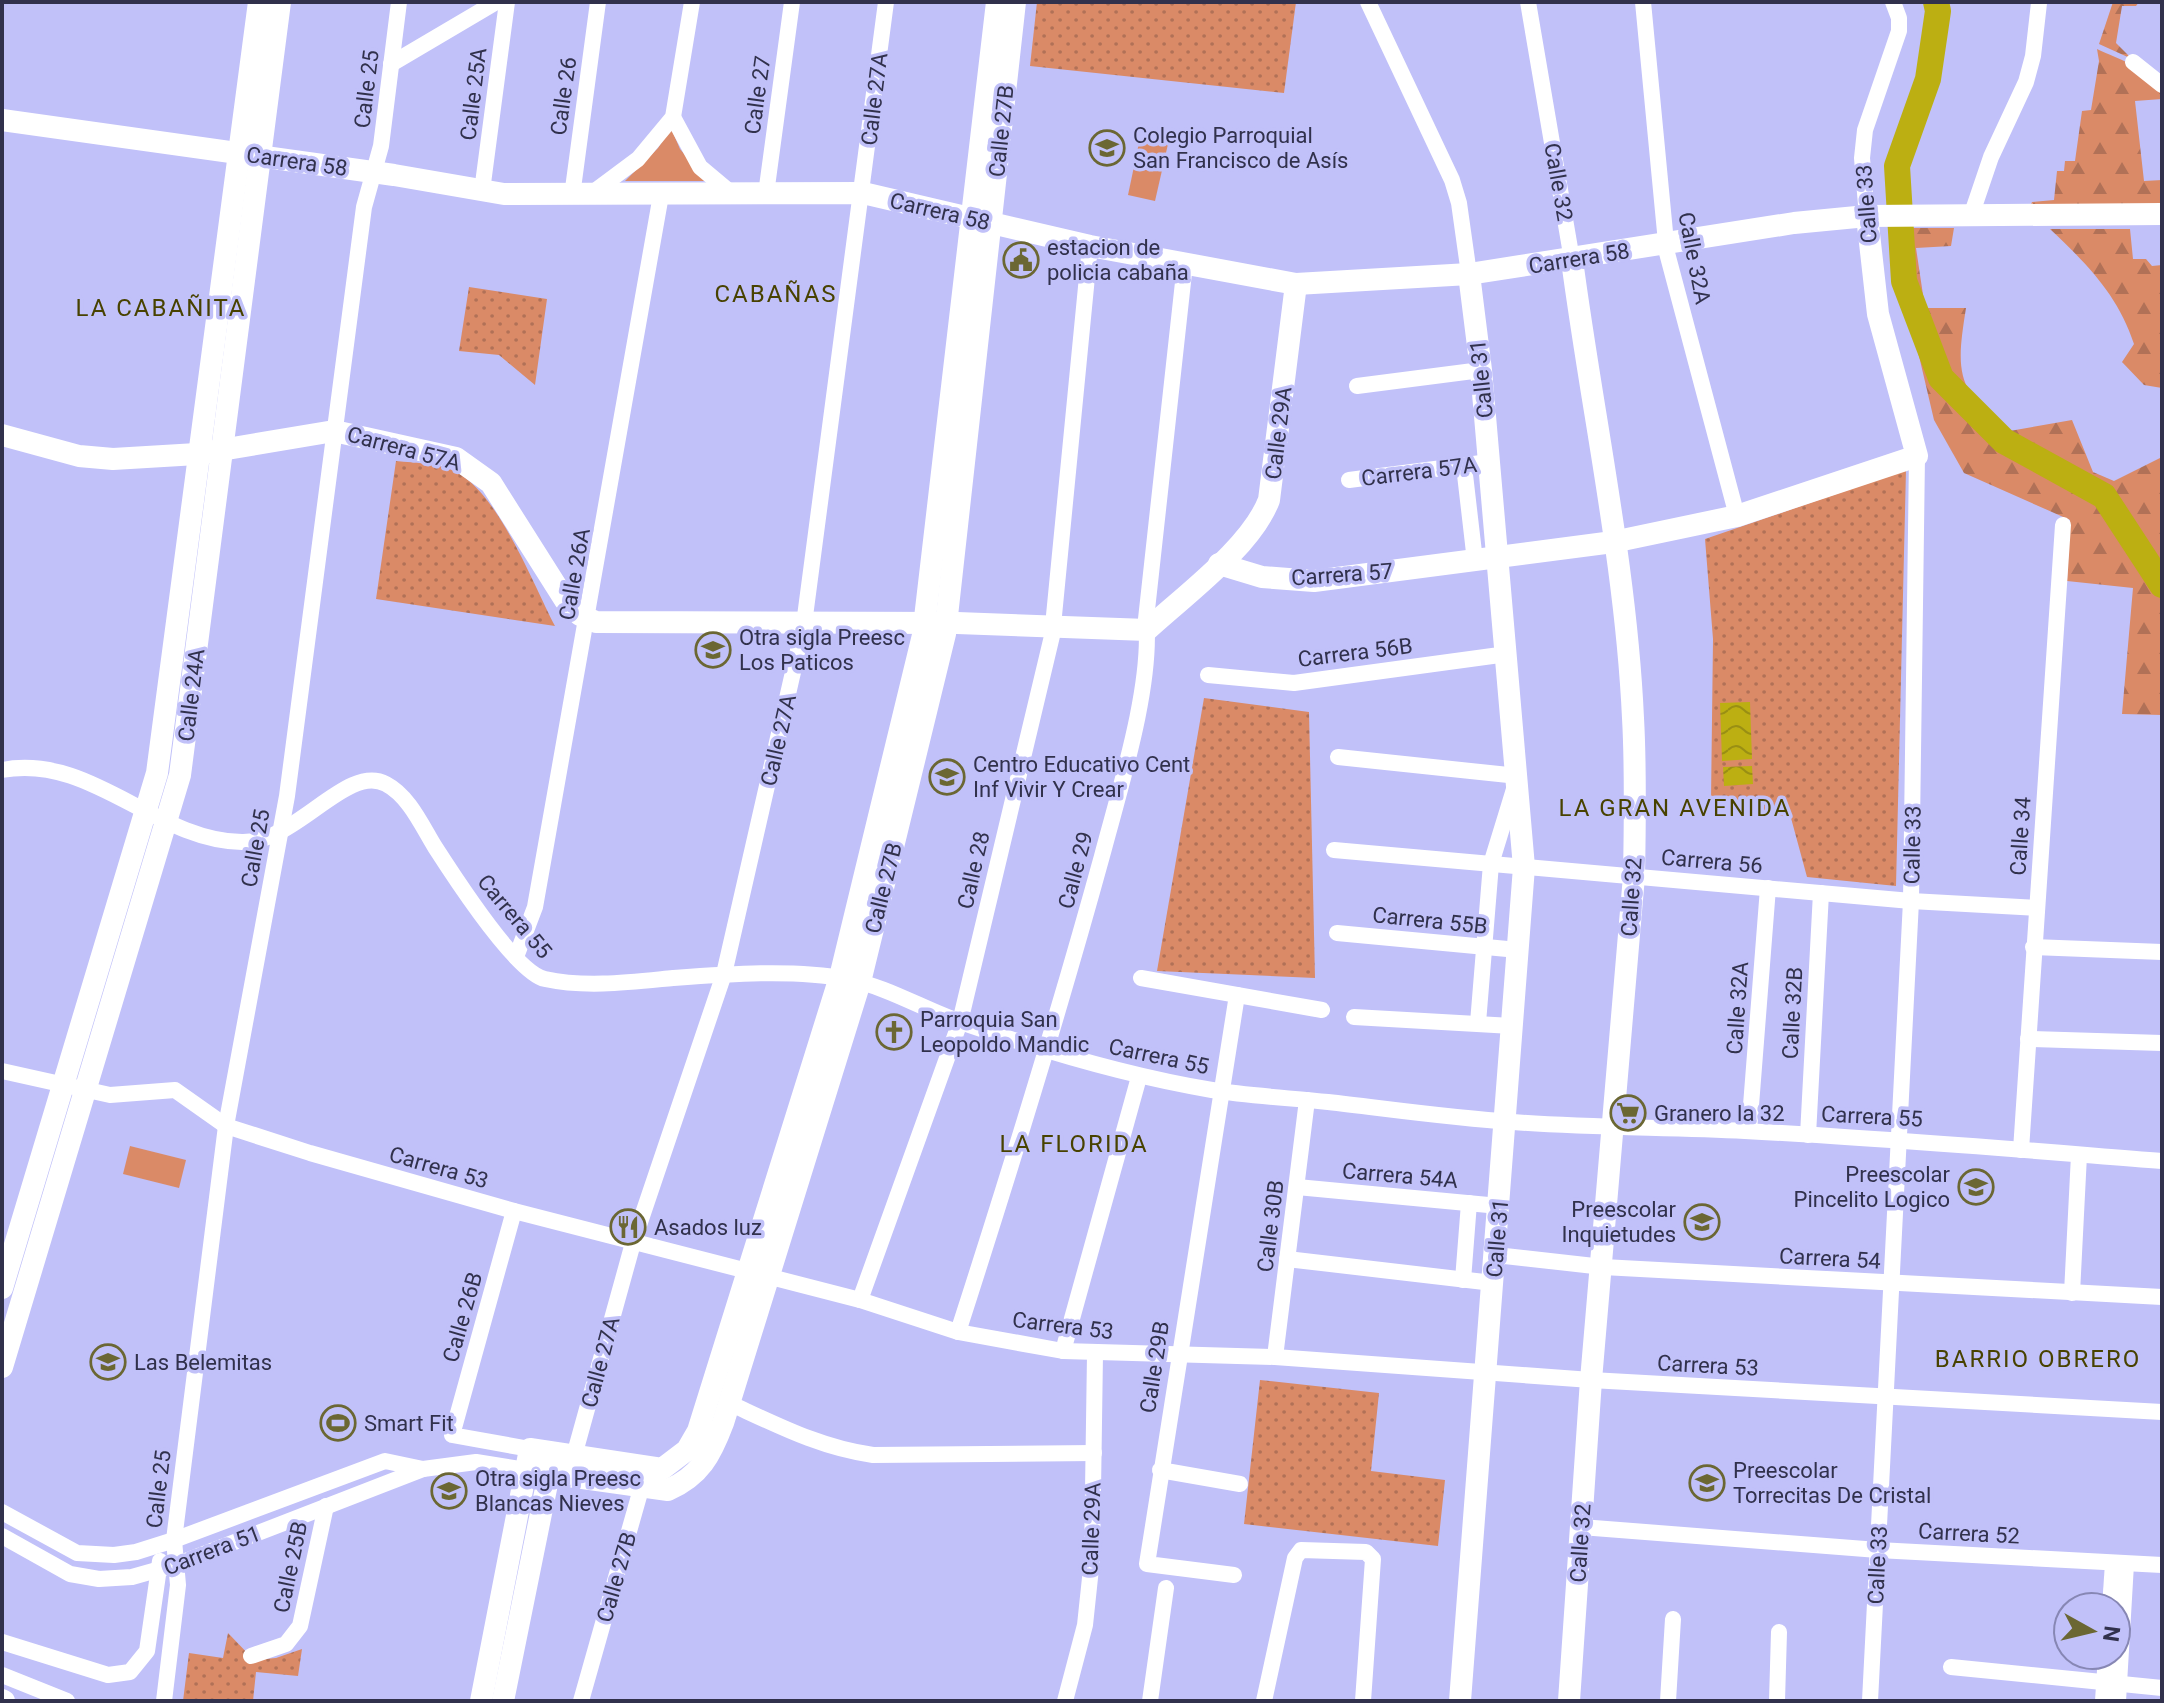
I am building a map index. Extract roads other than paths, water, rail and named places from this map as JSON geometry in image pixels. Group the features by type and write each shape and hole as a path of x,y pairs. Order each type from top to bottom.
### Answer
{"main road":[{"name":"Calle 24A","path":"2,1367 30,1274 75,1088 157,816 187,735 220,451 249,155 259,2"},
{"name":"Calle 24A","path":"157,816 163,736 197,454 249,155 280,2"},
{"name":"Calle 27B","path":"982,220 997,2"},
{"name":"Calle 27B","path":"642,1478 668,1490 687,1482 712,1452 729,1403 759,1276 850,980 936,623 982,220 1015,2"},
{"name":"Carrera 58","path":"2,120 373,172 482,191 579,196 863,193 1090,246 1296,284 1469,274 1794,223 1867,216 2162,214"},
{"name":"Calle 33","path":"1867,216 1878,314 1917,456"},
{"name":"Calle 32","path":"1569,1701 1591,1380 1634,876 1633,717 1613,542 1572,260"},
{"name":"Calle 31","path":"1460,1701 1507,1122 1524,867 1481,370 1469,274"},
{"name":"Calle 29A","path":"1219,564 1264,514 1269,500 1296,284"},
{"name":"Carrera 57A","path":"2,435 99,459 197,454 314,431 334,431 456,458 480,472 501,496 565,600 589,620"},
{"name":"Carrera 57","path":"1219,564 1262,577 1314,581 1613,542 1737,516 1917,456"},
{"path":"589,620 606,623 936,623 1147,630 1219,564"},
{"name":"Calle 24A","path":"4,1273 75,1088"},
{"name":"Calle 27B","path":"642,1478 675,1462 687,1450 698,1431 759,1276"},
{"path":"481,1701 528,1459"},
{"name":"Carrera 51","path":"528,1459 559,1461 642,1478"},
{"name":"Calle 27A","path":"503,1701 559,1461"}],"street":[{"name":"Calle 25","path":"2,1642 108,1675 130,1672 140,1665 147,1651 159,1570 168,1542 226,1126 281,834 364,207 381,146 399,2"},
{"path":"391,64 496,2"},
{"name":"Calle 25A","path":"482,191 507,2"},
{"name":"Calle 26","path":"579,196 598,2"},
{"path":"579,196 638,159 673,117 692,2"},
{"name":"Calle 27","path":"766,194 792,2"},
{"name":"Calle 27A","path":"559,1461 724,974 804,624 886,2"},
{"name":"Calle 31","path":"1368,2 1452,180 1459,203 1469,274"},
{"name":"Calle 32","path":"1528,2 1572,260"},
{"name":"Calle 32A","path":"1643,2 1666,245 1737,516"},
{"name":"Calle 33","path":"1867,216 1862,158 1865,130 1899,31 1893,2"},
{"path":"1971,216 1991,157 2026,82 2033,56 2039,3"},
{"path":"2133,62 2162,85"},
{"path":"673,117 700,167 732,194"},
{"name":"Calle 26A","path":"516,957 535,907 589,620 661,195"},
{"name":"Calle 28","path":"860,1300 960,1022 1054,627 1090,246"},
{"name":"Calle 29","path":"958,1332 1049,1051 1122,783 1147,658 1147,630 1185,264"},
{"path":"1357,386 1481,370"},
{"name":"Calle 33","path":"1870,1701 1911,901 1917,456"},
{"name":"Carrera 57A","path":"1349,480 1489,462"},
{"path":"1464,466 1475,561"},
{"name":"Calle 34","path":"2021,1150 2063,525"},
{"name":"Carrera 56B","path":"1208,675 1294,683 1507,654"},
{"path":"1338,757 1518,776"},
{"name":"Carrera 55","path":"2,770 30,767 69,774 193,833 235,842 263,841 281,834 358,781 375,780 389,785 410,807 468,896 516,957 531,973 546,980 617,983 724,974 850,980 960,1022 1049,1051 1139,1077 1222,1092 1507,1122 1899,1138 2162,1161"},
{"name":"Calle 31","path":"1478,1023 1491,864 1518,776"},
{"name":"Carrera 56","path":"1334,850 1911,901 2037,908"},
{"name":"Calle 32A","path":"1749,1131 1768,888"},
{"name":"Calle 32B","path":"1808,1135 1821,893"},
{"name":"Carrera 55B","path":"1337,933 1518,950"},
{"path":"2033,947 2162,952"},
{"path":"1141,978 1204,992 1322,1010"},
{"name":"Calle 29B","path":"1234,1575 1147,1564 1237,995"},
{"path":"1354,1017 1512,1026"},
{"path":"2028,1039 2162,1043"},
{"name":"Carrera 53","path":"2,1071 119,1095 175,1090 226,1126 514,1211 860,1300 958,1332 1063,1351 1275,1357 1591,1380 2162,1412"},
{"path":"1063,1351 1139,1077"},
{"name":"Calle 30B","path":"1275,1357 1307,1100"},
{"path":"2072,1293 2079,1155"},
{"name":"Carrera 54A","path":"1297,1187 1499,1206"},
{"name":"Calle 31","path":"1463,1280 1469,1203"},
{"name":"Calle 26B","path":"452,1435 514,1211"},
{"name":"Carrera 54","path":"1496,1255 1603,1267 2162,1297"},
{"path":"1287,1259 1493,1283"},
{"path":"4,1273 30,1274"},
{"name":"Calle 29A","path":"1065,1701 1085,1625 1092,1559 1095,1354"},
{"path":"729,1403 804,1438 845,1451 873,1455 1094,1453"},
{"name":"Carrera 51","path":"452,1435 528,1459"},
{"name":"Carrera 51","path":"2,1536 54,1567 83,1578 117,1579 178,1564 423,1469 528,1459"},
{"name":"Carrera 51","path":"2,1512 77,1553 114,1555 168,1542 385,1461 423,1469"},
{"path":"1160,1470 1240,1484"},
{"name":"Calle 27B","path":"581,1701 642,1478"},
{"name":"Calle 25B","path":"251,1656 286,1644 300,1626 326,1506"},
{"name":"Carrera 52","path":"1581,1527 1878,1550 2162,1565"},
{"name":"Calle 25","path":"164,1701 177,1598 178,1564 168,1542"},
{"path":"1264,1701 1295,1558 1301,1550 1366,1552 1373,1559 1363,1701"},
{"path":"2114,1591 2120,1564"},
{"path":"2103,1701 2114,1689 2120,1564"},
{"path":"1150,1701 1166,1588"},
{"path":"155,1597 166,1592 177,1598"},
{"path":"1668,1701 1673,1619"},
{"path":"1777,1701 1779,1632"},
{"path":"1951,1667 2114,1689 2162,1688"},
{"path":"2,1675 67,1701"}],"water":[{"path":"1750,702 1752,759 1722,761 1720,703"},
{"path":"1752,766 1753,784 1724,786 1723,767"}],"waterway":[{"path":"1936,2 1938,11 1928,79 1897,166 1904,281 1941,378 2004,441 2104,496 2162,585"}],"place":[{"name":"Colegio Parroquial San Francisco de Asís","path":"1107,148"},
{"name":"estacion de policia cabaña","path":"1021,260"},
{"name":"Otra sigla Preesc Los Paticos","path":"713,650"},
{"name":"Centro Educativo Cent Inf Vivir Y Crear","path":"947,777"},
{"name":"Parroquia San Leopoldo Mandic","path":"894,1032"},
{"name":"Granero la 32","path":"1628,1113"},
{"name":"Preescolar Pincelito Logico","path":"1976,1187"},
{"name":"Preescolar Inquietudes","path":"1702,1222"},
{"name":"Asados luz","path":"628,1227"},
{"name":"Las Belemitas","path":"108,1362"},
{"name":"Smart Fit","path":"338,1423"},
{"name":"Preescolar Torrecitas De Cristal","path":"1707,1483"},
{"name":"Otra sigla Preesc Blancas Nieves","path":"449,1491"}],"district":[{"name":"CABAÑAS","path":"776,294"},
{"name":"LA CABAÑITA","path":"161,308"},
{"name":"LA GRAN AVENIDA","path":"1675,808"},
{"name":"LA FLORIDA","path":"1074,1144"},
{"name":"BARRIO OBRERO","path":"2038,1359"}]}
